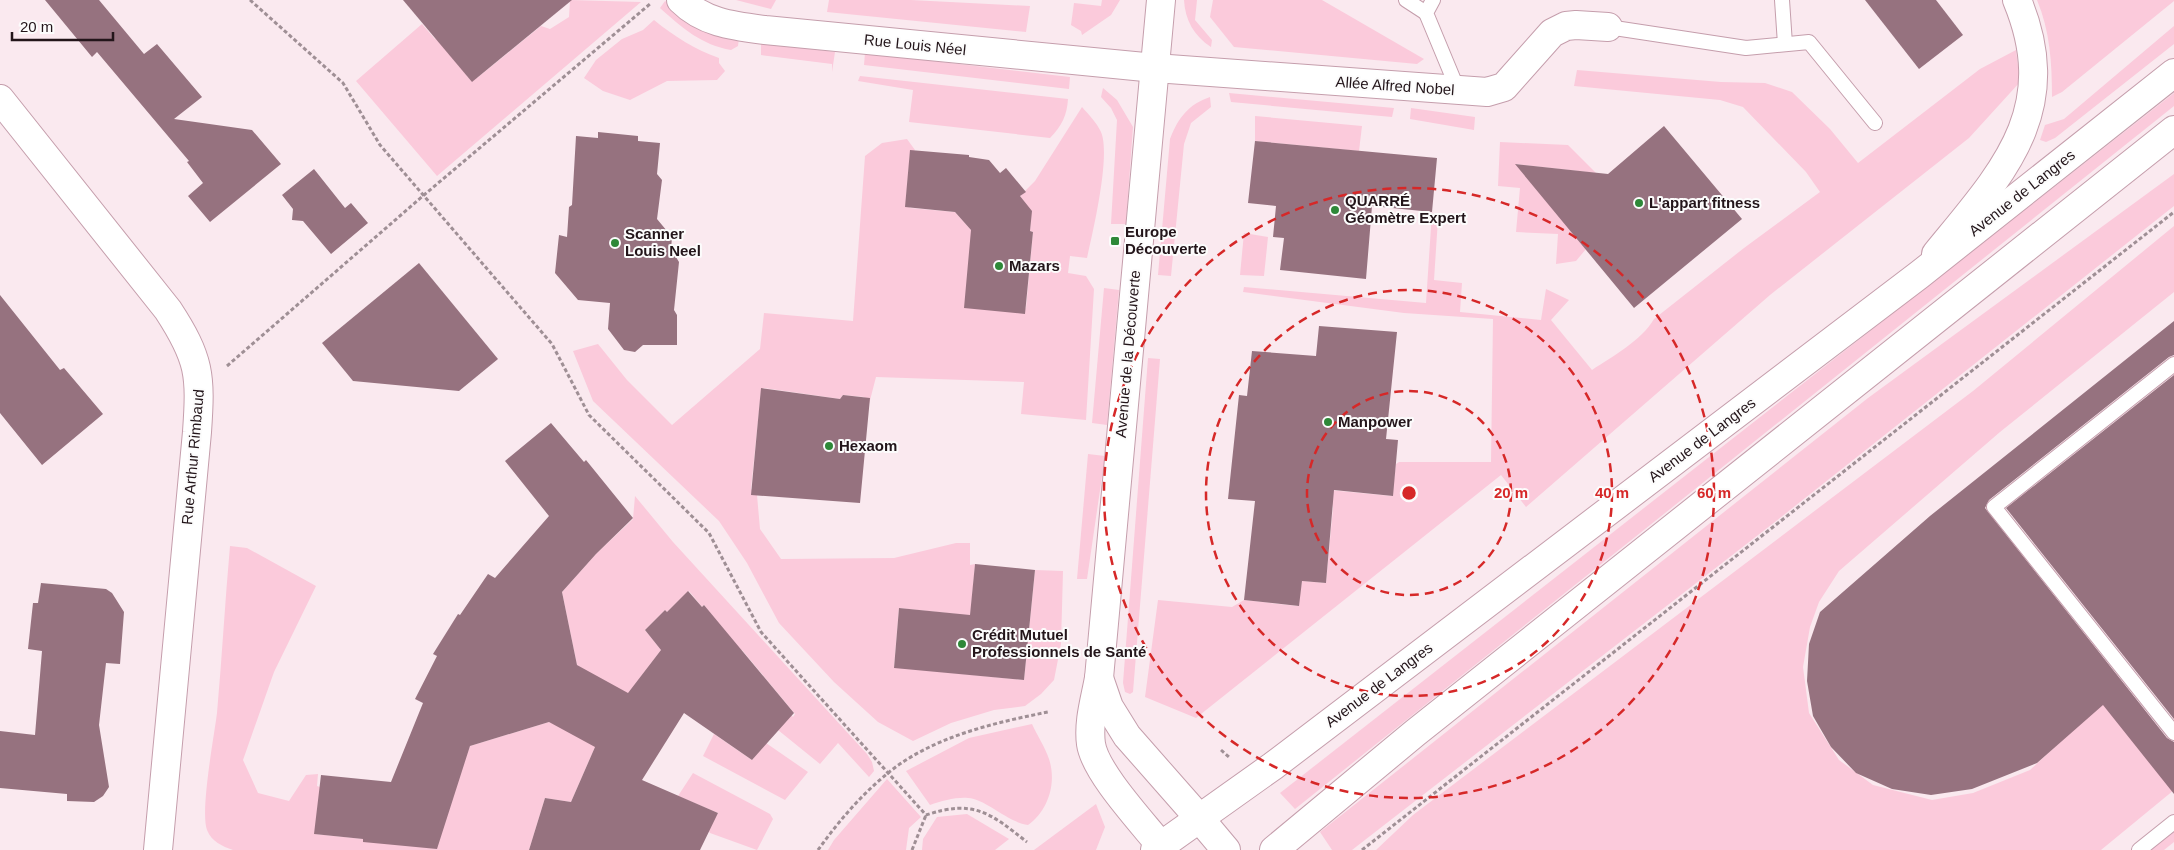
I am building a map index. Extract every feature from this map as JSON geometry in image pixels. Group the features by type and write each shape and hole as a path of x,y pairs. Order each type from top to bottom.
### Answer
{"street":[{"name":"Rue Louis Néel","path":"681,0 703,16 720,23 739,26 1155,68"},
{"name":"Avenue de la Découverte","path":"1160,849 1109,779 1091,745 1090,723 1099,678 1161,0"},
{"path":"1919,275 1975,207 2003,168 2017,144 2026,119 2035,81 2034,57 2031,41 2017,0"},
{"name":"Allée Alfred Nobel","path":"1155,68 1487,92 1504,87 1552,33 1566,26 1608,27"},
{"name":"Avenue de Langres","path":"1160,849 1273,766 1919,275 2174,73"},
{"name":"Rue Arthur Rimbaud","path":"0,99 168,310 192,351 198,370 200,389 158,850"},
{"path":"1274,850 1415,733 2174,130"},
{"name":"Avenue de la Découverte","path":"1099,678 1109,707 1127,736 1226,850"}],"lane":[{"path":"1406,0 1426,13 1458,90"},
{"path":"1426,13 1433,0"},
{"path":"1782,0 1785,44"},
{"path":"1608,27 1746,48 1809,42 1875,123"},
{"path":"2174,364 1994,507 2174,733"},
{"path":"2138,850 2174,822"}],"path":[{"path":"250,0 343,83 380,145 552,344 589,415 709,533 761,632 926,815"},
{"path":"200,389 424,195 654,0"},
{"path":"1362,850 2174,212"},
{"path":"818,850 838,822 888,773 927,749 981,727 1048,712"},
{"path":"926,815 962,807 984,812 1027,842"},
{"path":"912,850 926,815"}],"shaded area":[{"path":"570,0 641,2 437,176 356,81 422,24 435,39 437,38 469,78 477,78 541,26 550,29 569,17"},
{"path":"736,0 776,0 771,9"},
{"path":"829,0 911,0 1030,6 1026,32 827,12"},
{"path":"1102,0 1120,0 1111,15 1082,35 1081,31 1071,25 1074,3 1101,6"},
{"path":"1184,0 1197,0 1195,20 1212,40 1211,47 1195,33 1188,21"},
{"path":"1213,0 1322,0 1424,59 1417,64 1234,47 1210,17"},
{"path":"2037,0 2174,1 2062,92 2052,97 2049,47 2045,23"},
{"path":"665,1 701,27 739,38 738,46 731,50 721,48 693,35 660,8"},
{"path":"654,20 685,42 719,58 719,63 725,71 717,80 667,81 630,100 603,91 584,78 596,60 622,39 643,30"},
{"path":"2174,26 2174,44 2055,138 2046,142 2040,140 2045,125 2064,119"},
{"path":"761,42 835,52 832,72 832,64 761,55"},
{"path":"2016,50 2020,82 1969,138 1770,295 1526,507 1501,475 1196,718 1145,697 1158,600 1232,607 1244,600 1298,606 1302,581 1326,583 1333,508 1329,490 1392,496 1396,464 1399,462 1491,462 1493,319 1404,313 1243,292 1244,287 1426,303 1432,212 1438,219 1434,280 1462,283 1460,312 1541,320 1546,289 1569,300 1551,320 1592,370 1634,341 1654,319 1744,248 1820,192 1806,172 1743,107 1720,100 1574,86 1577,70 1721,82 1765,83 1792,92 1830,129 1858,163 1980,69"},
{"path":"865,53 1070,77 1069,89 864,65"},
{"path":"860,76 1068,99 1063,120 1050,138 909,122 913,90 858,81"},
{"path":"1103,88 1117,100 1133,127 1126,224 1111,224 1117,120 1111,108 1101,97"},
{"path":"1229,93 1394,108 1392,117 1231,102"},
{"path":"2174,93 2174,106 1295,809 1280,793"},
{"path":"1210,97 1211,107 1191,123 1184,144 1171,276 1158,275 1170,139 1185,113 1196,104"},
{"path":"1082,107 1095,122 1101,132 1104,143 1103,175 1087,258 1070,256 1068,273 1086,276 1094,289 1086,420 1021,414 1024,382 876,377 869,404 864,397 843,395 840,399 764,388 761,392 751,489 757,495 760,529 781,559 894,558 956,543 970,543 970,565 975,564 970,621 956,614 899,608 894,667 1024,680 1035,570 1063,571 1061,644 1054,680 1041,694 1025,706 994,710 951,723 913,741 878,722 834,682 779,623 747,563 719,521 593,401 573,351 598,344 627,380 672,425 760,349 764,313 853,321 865,156 882,143 907,139 915,150 910,154 906,202 910,208 955,212 971,230 1019,313 1026,308 1033,232 1030,231 1031,211 1020,196 1035,181"},
{"path":"1411,108 1475,117 1474,130 1410,119"},
{"path":"1255,116 1362,126 1359,151 1255,141"},
{"path":"1500,142 1568,145 1596,173 1516,164 1586,249 1576,261 1556,264 1558,234 1516,232 1520,188 1498,186"},
{"path":"2174,174 2174,206 1771,525 1352,850 1332,850 1320,832 1868,398"},
{"path":"2174,226 2174,292 2000,432 1839,571 1819,602 1810,627 1803,667 1809,713 1839,760 1873,785 1932,800 1973,793 2030,770 2114,692 2174,790 2101,850 1376,850 1413,815 1973,391"},
{"path":"1244,233 1268,237 1264,276 1240,275"},
{"path":"1104,288 1119,290 1107,425 1092,423"},
{"path":"1148,358 1160,359 1133,692 1130,694 1125,692 1123,683"},
{"path":"1088,454 1105,456 1087,579 1077,579"},
{"path":"635,496 673,542 867,754 872,762 874,771 869,777 838,743 820,764 778,730 791,715 793,717 795,714 742,650 740,652 704,605 702,607 689,591 667,612 665,610 645,630 661,650 621,703 577,665 562,592 596,554 633,519"},
{"path":"230,546 247,548 316,586 274,672 243,760 258,793 289,801 306,775 318,774 317,786 320,787 315,834 363,839 451,798 470,746 549,722 598,740 571,802 545,798 529,850 233,850 221,845 212,838 207,830 205,807 217,713"},
{"path":"1032,724 1049,759 1052,777 1046,804 1028,825 1012,820 975,799 959,798 930,805 906,771 969,738"},
{"path":"714,734 752,760 766,743 808,772 785,800 703,756"},
{"path":"693,773 770,814 773,819 757,850 710,833 708,830 718,813 678,796"},
{"path":"887,779 921,817 909,828 906,850 828,850 834,840"},
{"path":"1096,804 1105,827 1096,850 1034,850"},
{"path":"967,814 1009,839 995,850 922,850 923,839 937,817"},
{"path":"2174,829 2174,842 2164,850 2148,850"}],"building":[{"path":"45,0 99,0 144,54 157,44 202,97 174,119 252,130 281,164 210,222 188,196 203,183 187,162 189,161 97,52 92,57"},
{"path":"403,0 572,0 472,82"},
{"path":"1865,0 1936,0 1963,35 1919,69"},
{"path":"1664,126 1742,219 1634,308 1515,164 1608,174"},
{"name":"Scanner Louis Neel","path":"598,132 638,136 638,141 660,143 657,174 662,180 657,219 672,237 671,249 679,262 674,310 677,315 677,345 643,345 635,352 624,350 608,329 610,303 578,300 555,273 559,235 567,237 569,207 572,205 576,136 598,138"},
{"path":"1255,141 1437,158 1432,212 1372,206 1366,279 1280,270 1284,238 1273,237 1276,206 1248,203"},
{"name":"Mazars","path":"910,150 969,155 969,157 989,160 1000,173 1006,168 1026,192 1020,196 1032,211 1030,231 1033,232 1025,314 964,308 971,230 955,212 905,207"},
{"path":"314,169 345,208 351,203 368,223 331,254 303,221 292,220 293,209 282,195"},
{"path":"419,263 498,359 459,391 353,381 322,343"},
{"path":"0,295 60,370 64,368 103,414 42,465 0,413"},
{"path":"2174,321 2174,355 2169,357 1989,500 1985,508 2167,738 2174,742 2174,794 2103,705 2037,763 1972,789 1931,795 1892,789 1856,773 1831,747 1813,716 1807,681 1809,644 1820,612 1930,516"},
{"path":"1319,326 1397,332 1386,439 1398,440 1393,496 1334,490 1326,583 1302,581 1299,606 1244,600 1255,501 1228,499 1239,395 1247,396 1252,351 1316,356"},
{"path":"2174,375 2174,719 2006,508"},
{"path":"761,388 840,399 843,395 870,398 860,503 751,495"},
{"path":"551,423 584,462 586,460 633,518 596,554 562,592 577,665 628,693 661,650 645,630 688,591 702,607 704,605 794,713 752,760 684,713 642,780 718,813 700,850 529,850 545,798 571,802 595,747 549,722 470,746 437,849 363,842 363,839 314,834 321,775 391,782 423,703 415,699 437,656 433,654 458,614 460,615 488,574 495,578 549,516 505,461"},
{"name":"Crédit Mutuel Professionnels de Santé","path":"975,564 1035,570 1024,680 894,668 899,608 970,615"},
{"path":"41,583 106,589 112,593 124,612 120,664 106,663 99,725 109,787 103,796 94,802 67,801 67,794 0,788 0,731 35,735 42,651 28,649 33,603 38,603"}],"place":[{"name":"L'appart fitness","path":"1639,203"},
{"name":"QUARRÉ Géomètre Expert","path":"1335,210"},
{"name":"Europe Découverte","path":"1115,241"},
{"name":"Scanner Louis Neel","path":"615,243"},
{"name":"Mazars","path":"999,266"},
{"name":"Manpower","path":"1328,422"},
{"name":"Hexaom","path":"829,446"},
{"name":"Crédit Mutuel Professionnels de Santé","path":"962,644"}]}
